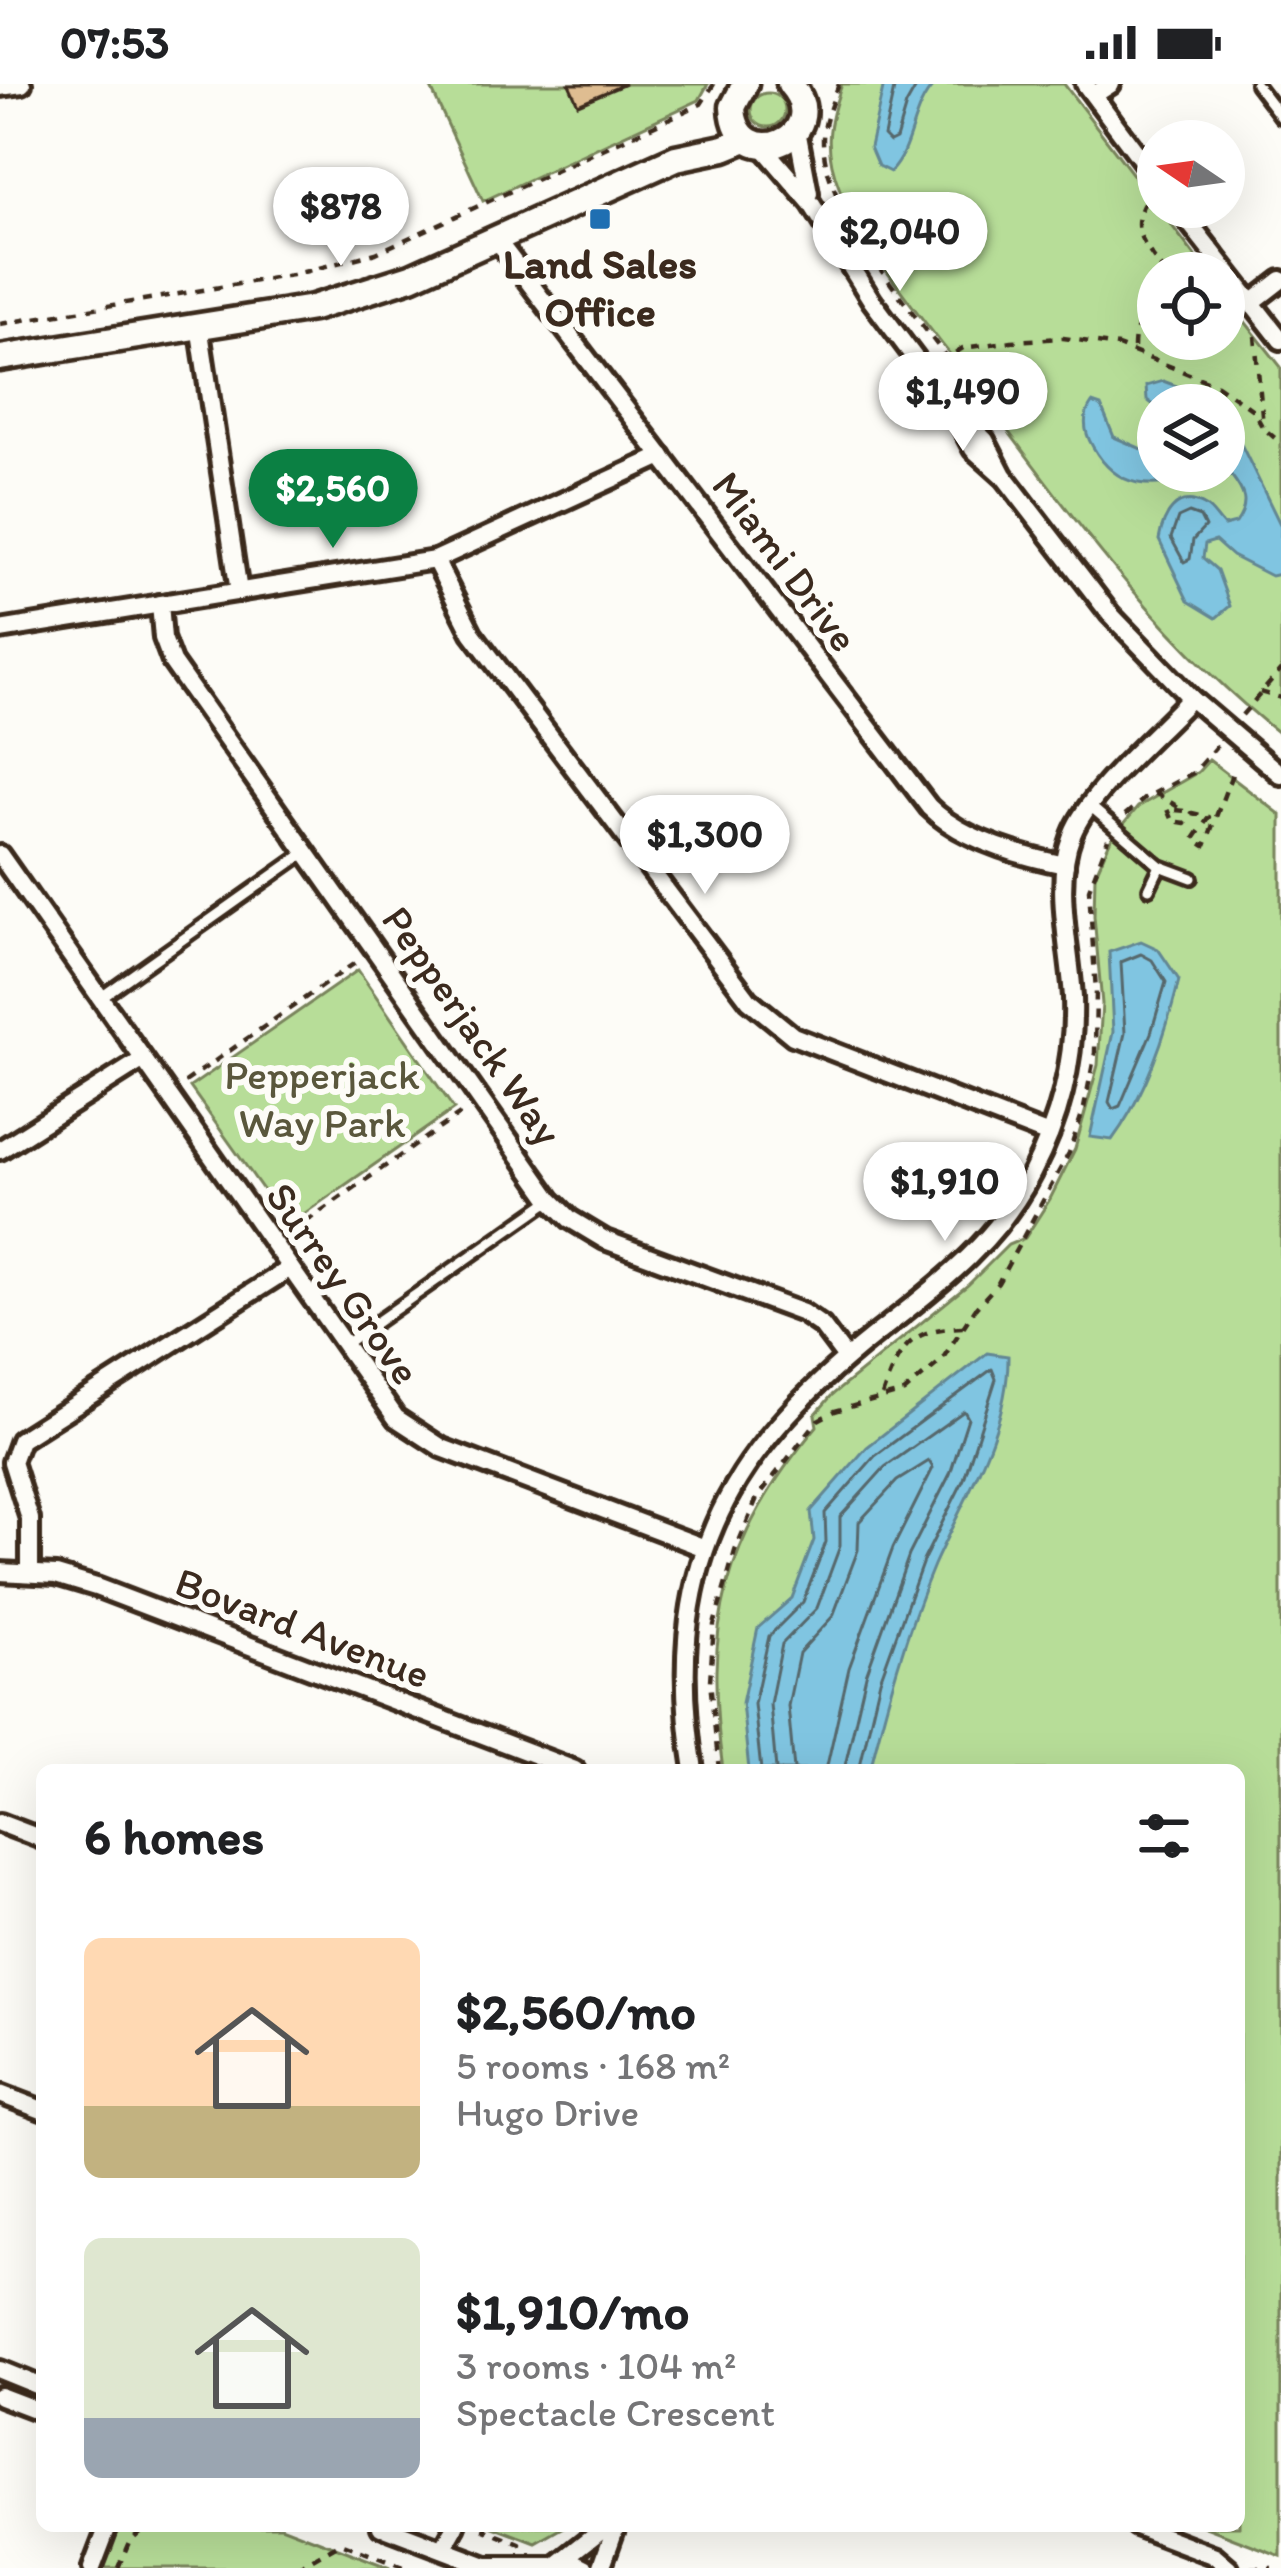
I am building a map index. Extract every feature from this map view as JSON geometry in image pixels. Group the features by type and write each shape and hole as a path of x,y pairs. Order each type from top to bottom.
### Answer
{"street":[{"path":"0,88 22,84"},
{"path":"790,84 801,102 811,202"},
{"path":"0,358 313,308 411,278 676,158 754,142 782,143 819,84"},
{"path":"1111,84 1089,90 1137,154"},
{"path":"733,90 738,130 811,202 872,302 953,410 985,440 1003,475 1110,614 1191,698 1281,775"},
{"path":"676,158 715,128 733,90"},
{"path":"1193,228 1281,340"},
{"name":"Miami Drive","path":"496,239 938,816 1013,850 1065,865"},
{"path":"1250,304 1281,280"},
{"path":"199,325 239,592"},
{"path":"0,630 435,560 662,456"},
{"path":"435,560 472,634 749,1000 793,1036 1049,1136"},
{"name":"Pepperjack Way","path":"160,604 163,638 172,662 551,1200 570,1219 605,1240 803,1313 822,1326 847,1358"},
{"path":"693,1764 684,1668 689,1615 705,1548 726,1499 758,1448 798,1400 979,1249 1025,1186 1049,1136 1067,1076 1073,1028 1065,865 1073,831 1089,805 1191,698"},
{"name":"Surrey Grove","path":"0,855 387,1408 423,1438 705,1548"},
{"path":"0,1150 142,1060"},
{"path":"30,1572 29,1519 6,1452 34,1429 290,1268"},
{"name":"Bovard Avenue","path":"0,1573 30,1572 96,1587 559,1764"},
{"path":"0,1823 36,1837"},
{"path":"0,2094 36,2108"},
{"path":"0,2370 36,2385"},
{"path":"0,2396 36,2411"},
{"path":"92,2568 106,2532"},
{"path":"397,2532 488,2567 576,2563 586,2568"},
{"path":"443,2549 453,2532"},
{"path":"553,2566 598,2532"},
{"path":"602,2568 614,2532"},
{"path":"1152,2532 1215,2556 1229,2568"}],"lane":[{"path":"1256,84 1281,117"},
{"path":"1089,805 1160,866 1192,878"},
{"path":"99,999 306,852"},
{"path":"1150,889 1160,866"},
{"path":"343,1345 551,1200"}],"path":[{"path":"839,84 823,133 836,193 868,248 946,356"},
{"path":"0,324 292,275 376,253 733,90"},
{"path":"1137,215 1137,236 1149,252"},
{"path":"1263,428 1254,347 1257,333 1267,323"},
{"path":"1134,350 1137,326"},
{"path":"927,374 963,348 1063,338 1096,342 1134,350 1217,385 1252,410 1263,428 1281,443"},
{"path":"1090,916 1092,873 1115,828 1132,808 1192,772 1281,670"},
{"path":"1260,692 1281,698"},
{"path":"1155,793 1185,811 1167,809 1172,821 1185,823 1192,814 1209,817 1194,839 1205,847 1232,774"},
{"path":"185,1082 355,963"},
{"path":"290,1232 460,1114"},
{"path":"718,1764 711,1706 711,1653 718,1605 746,1521 766,1483 818,1420 904,1392 932,1370 998,1283 1057,1179 1075,1136"},
{"path":"881,1399 897,1359 917,1335 936,1328 965,1327"},
{"path":"118,2568 129,2542 140,2532"},
{"path":"490,2532 520,2544 510,2566"},
{"path":"297,2568 341,2543 405,2568"},
{"path":"1251,2568 1273,2568"}],"green space":[{"path":"429,84 708,84 699,100 483,201"},
{"path":"842,84 1064,84 1137,180 1137,228 1174,228 1192,252 1137,252 1137,360 1245,360 1245,322 1281,367 1281,735 1191,654 1110,564 913,307 851,213 831,161 831,124"},
{"path":"768,93 780,98 785,110 780,122 768,127 756,122 751,110 756,98"},
{"path":"1209,760 1281,815 1281,2556 1219,2532 1245,2532 1245,1764 722,1764 717,1718 719,1627 727,1586 760,1507 817,1426 815,1415 832,1395 968,1285 1008,1245 1025,1238 1050,1199 1075,1149 1098,1065 1102,1004 1095,875 1111,839 1138,807 1198,772"},
{"name":"Pepperjack Way Park","path":"358,970 454,1109 288,1225 190,1087"},
{"path":"115,2532 297,2532 390,2568 102,2568"},
{"path":"507,2532 555,2532 536,2543"}],"water":[{"path":"884,84 935,84 890,172 878,166 870,147"},
{"path":"1092,403 1101,406 1114,437 1137,447 1137,483 1106,466 1093,447 1086,419"},
{"path":"1245,452 1281,526 1280,574 1271,576 1232,556 1215,541 1205,544 1203,558 1217,570 1230,606 1216,618 1188,601 1159,540 1168,515 1179,503 1194,501 1207,507 1224,526 1236,523 1244,504"},
{"path":"1141,941 1158,949 1179,980 1174,1001 1153,1063 1124,1122 1112,1140 1090,1137 1113,1032 1109,952"},
{"path":"987,1353 1008,1356 993,1438 915,1615 872,1764 748,1764 742,1703 758,1628 792,1598 814,1540 811,1511 867,1447"}],"building":[{"path":"569,84 625,84 578,104"}],"place":[{"name":"Land Sales Office","path":"600,219"}]}
